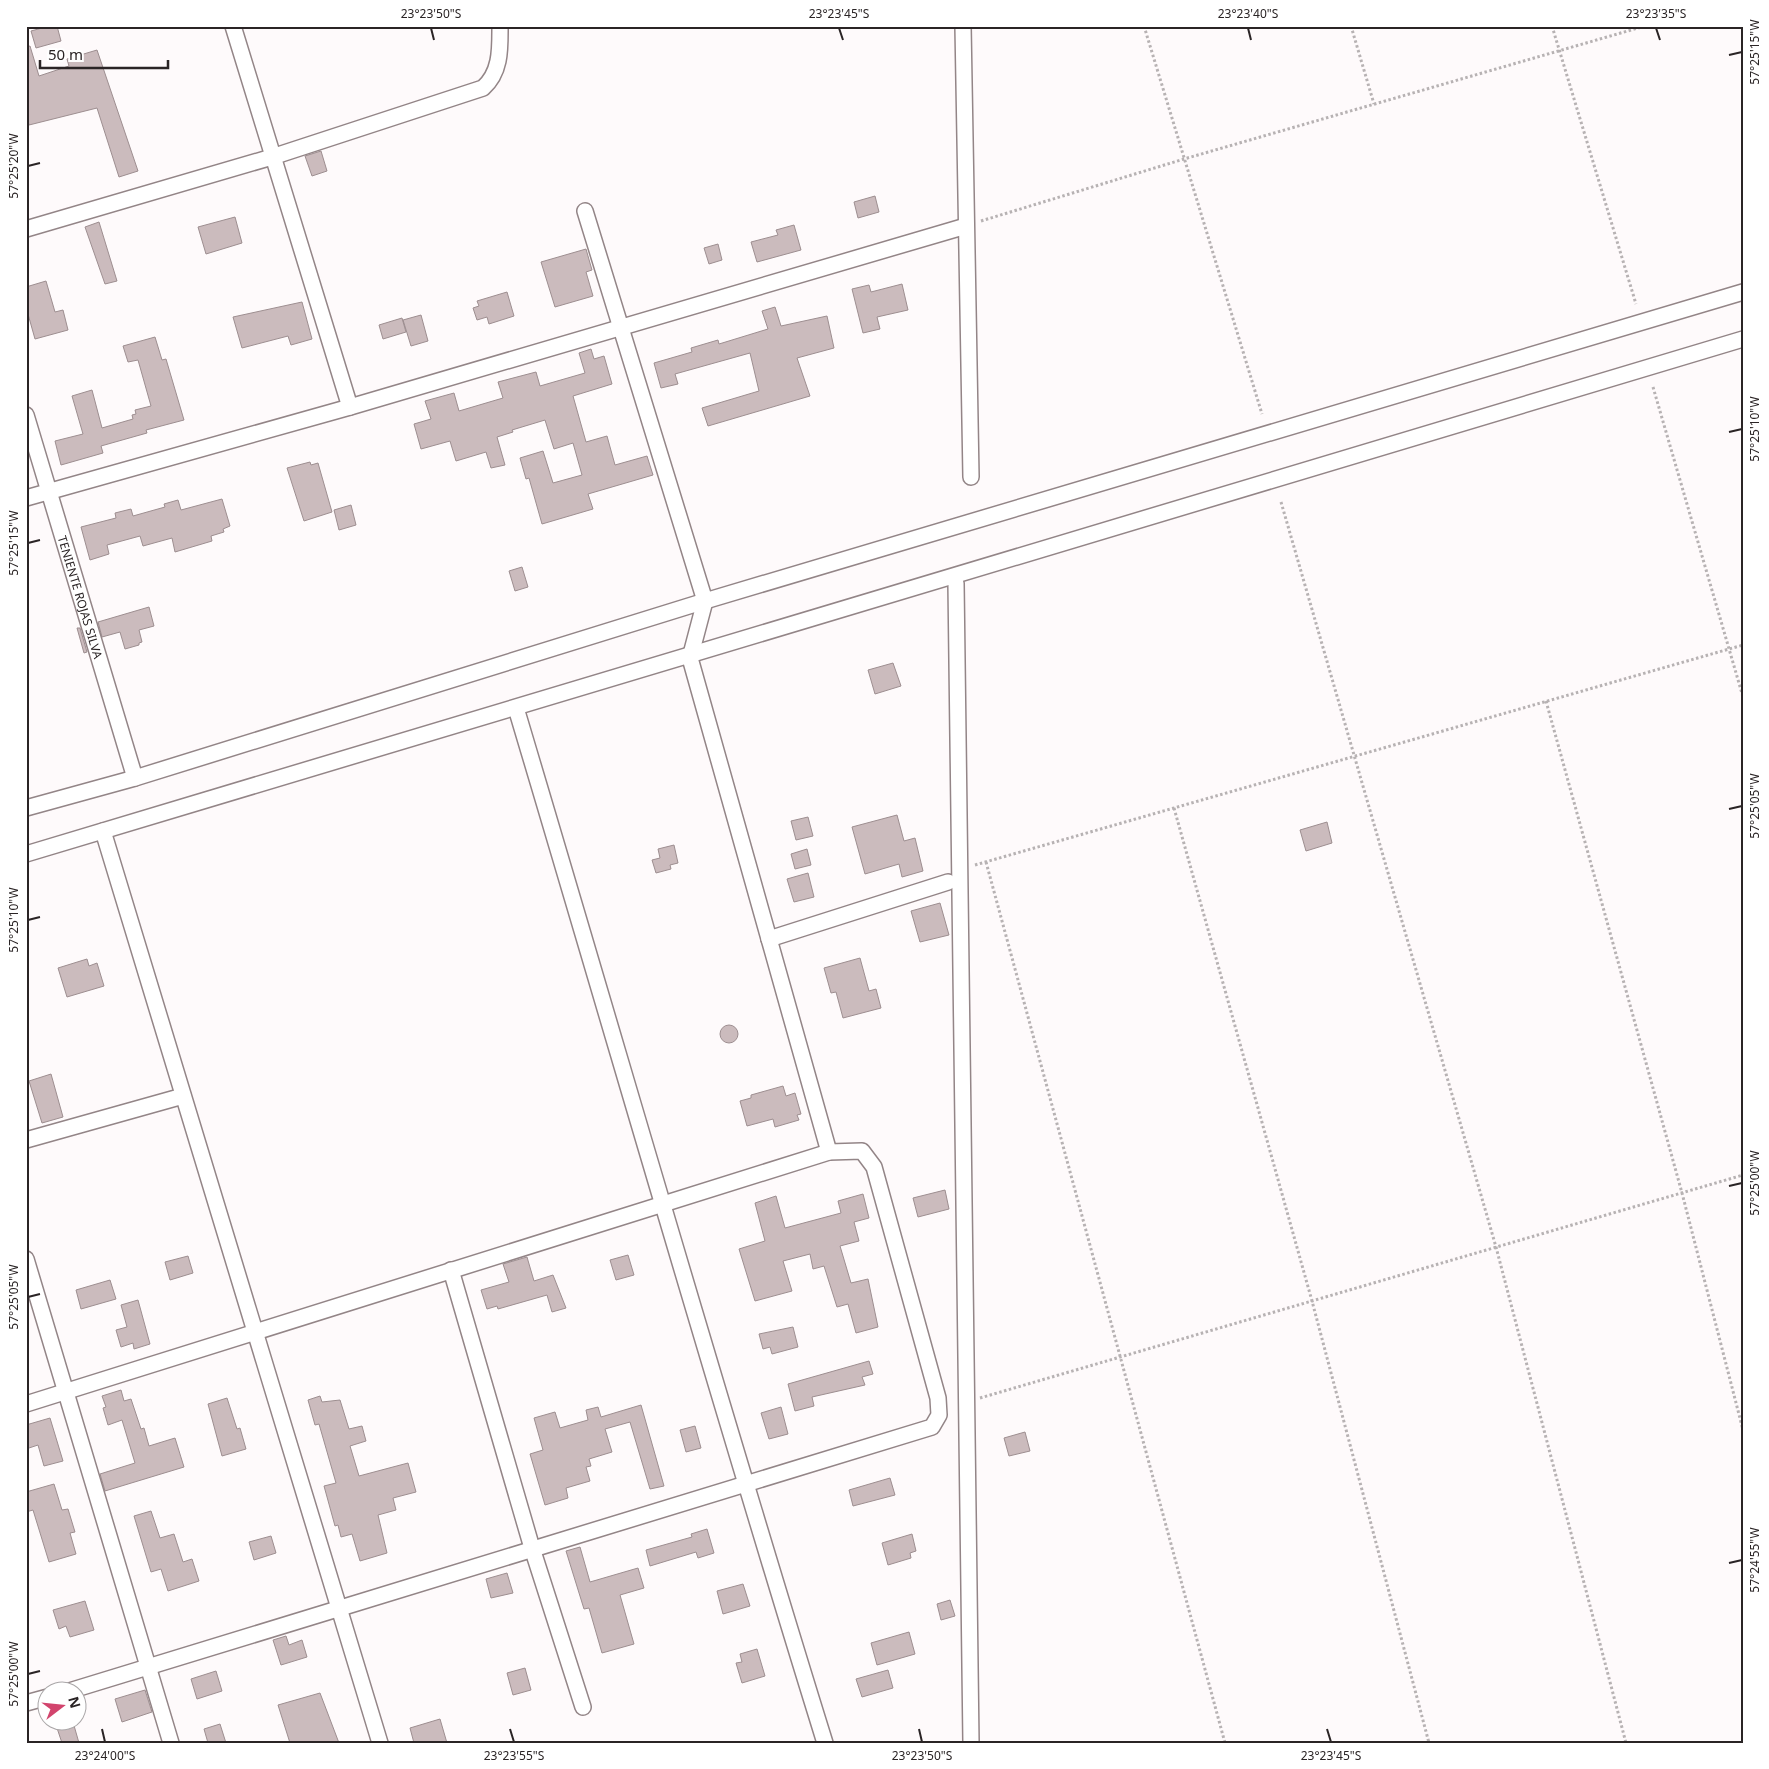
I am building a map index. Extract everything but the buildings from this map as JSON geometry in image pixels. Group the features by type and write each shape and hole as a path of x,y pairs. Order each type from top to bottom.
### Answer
{"street":[{"path":"233,26 350,407"},
{"path":"26,229 272,156 483,88 493,78 500,53 500,26"},
{"path":"963,26 971,477"},
{"path":"585,211 705,602 691,656 829,1152"},
{"path":"26,498 350,407 966,226"},
{"path":"26,808 135,778 705,602 1743,292"},
{"path":"26,854 1743,339"},
{"name":"TENIENTE ROJAS SILVA","path":"26,415 135,778"},
{"path":"956,583 971,1743"},
{"path":"516,708 664,1203 745,1483 826,1743"},
{"path":"103,831 380,1743"},
{"path":"769,939 948,882"},
{"path":"26,1140 183,1096"},
{"path":"26,1404 829,1152 862,1151 874,1167 938,1398 939,1415 932,1427 88,1685"},
{"path":"26,1259 171,1743"},
{"path":"451,1270 532,1548 583,1707"}],"path":[{"path":"1144,26 1262,414"},
{"path":"1351,26 1374,104"},
{"path":"1552,26 1636,304"},
{"path":"966,226 1184,159 1646,26"},
{"path":"1653,387 1743,697"},
{"path":"1281,502 1496,1247 1626,1743"},
{"path":"960,870 1743,645"},
{"path":"1546,701 1682,1193 1743,1430"},
{"path":"1174,808 1312,1301 1429,1743"},
{"path":"986,862 1122,1357 1225,1743"},
{"path":"967,1402 1743,1175"}]}
